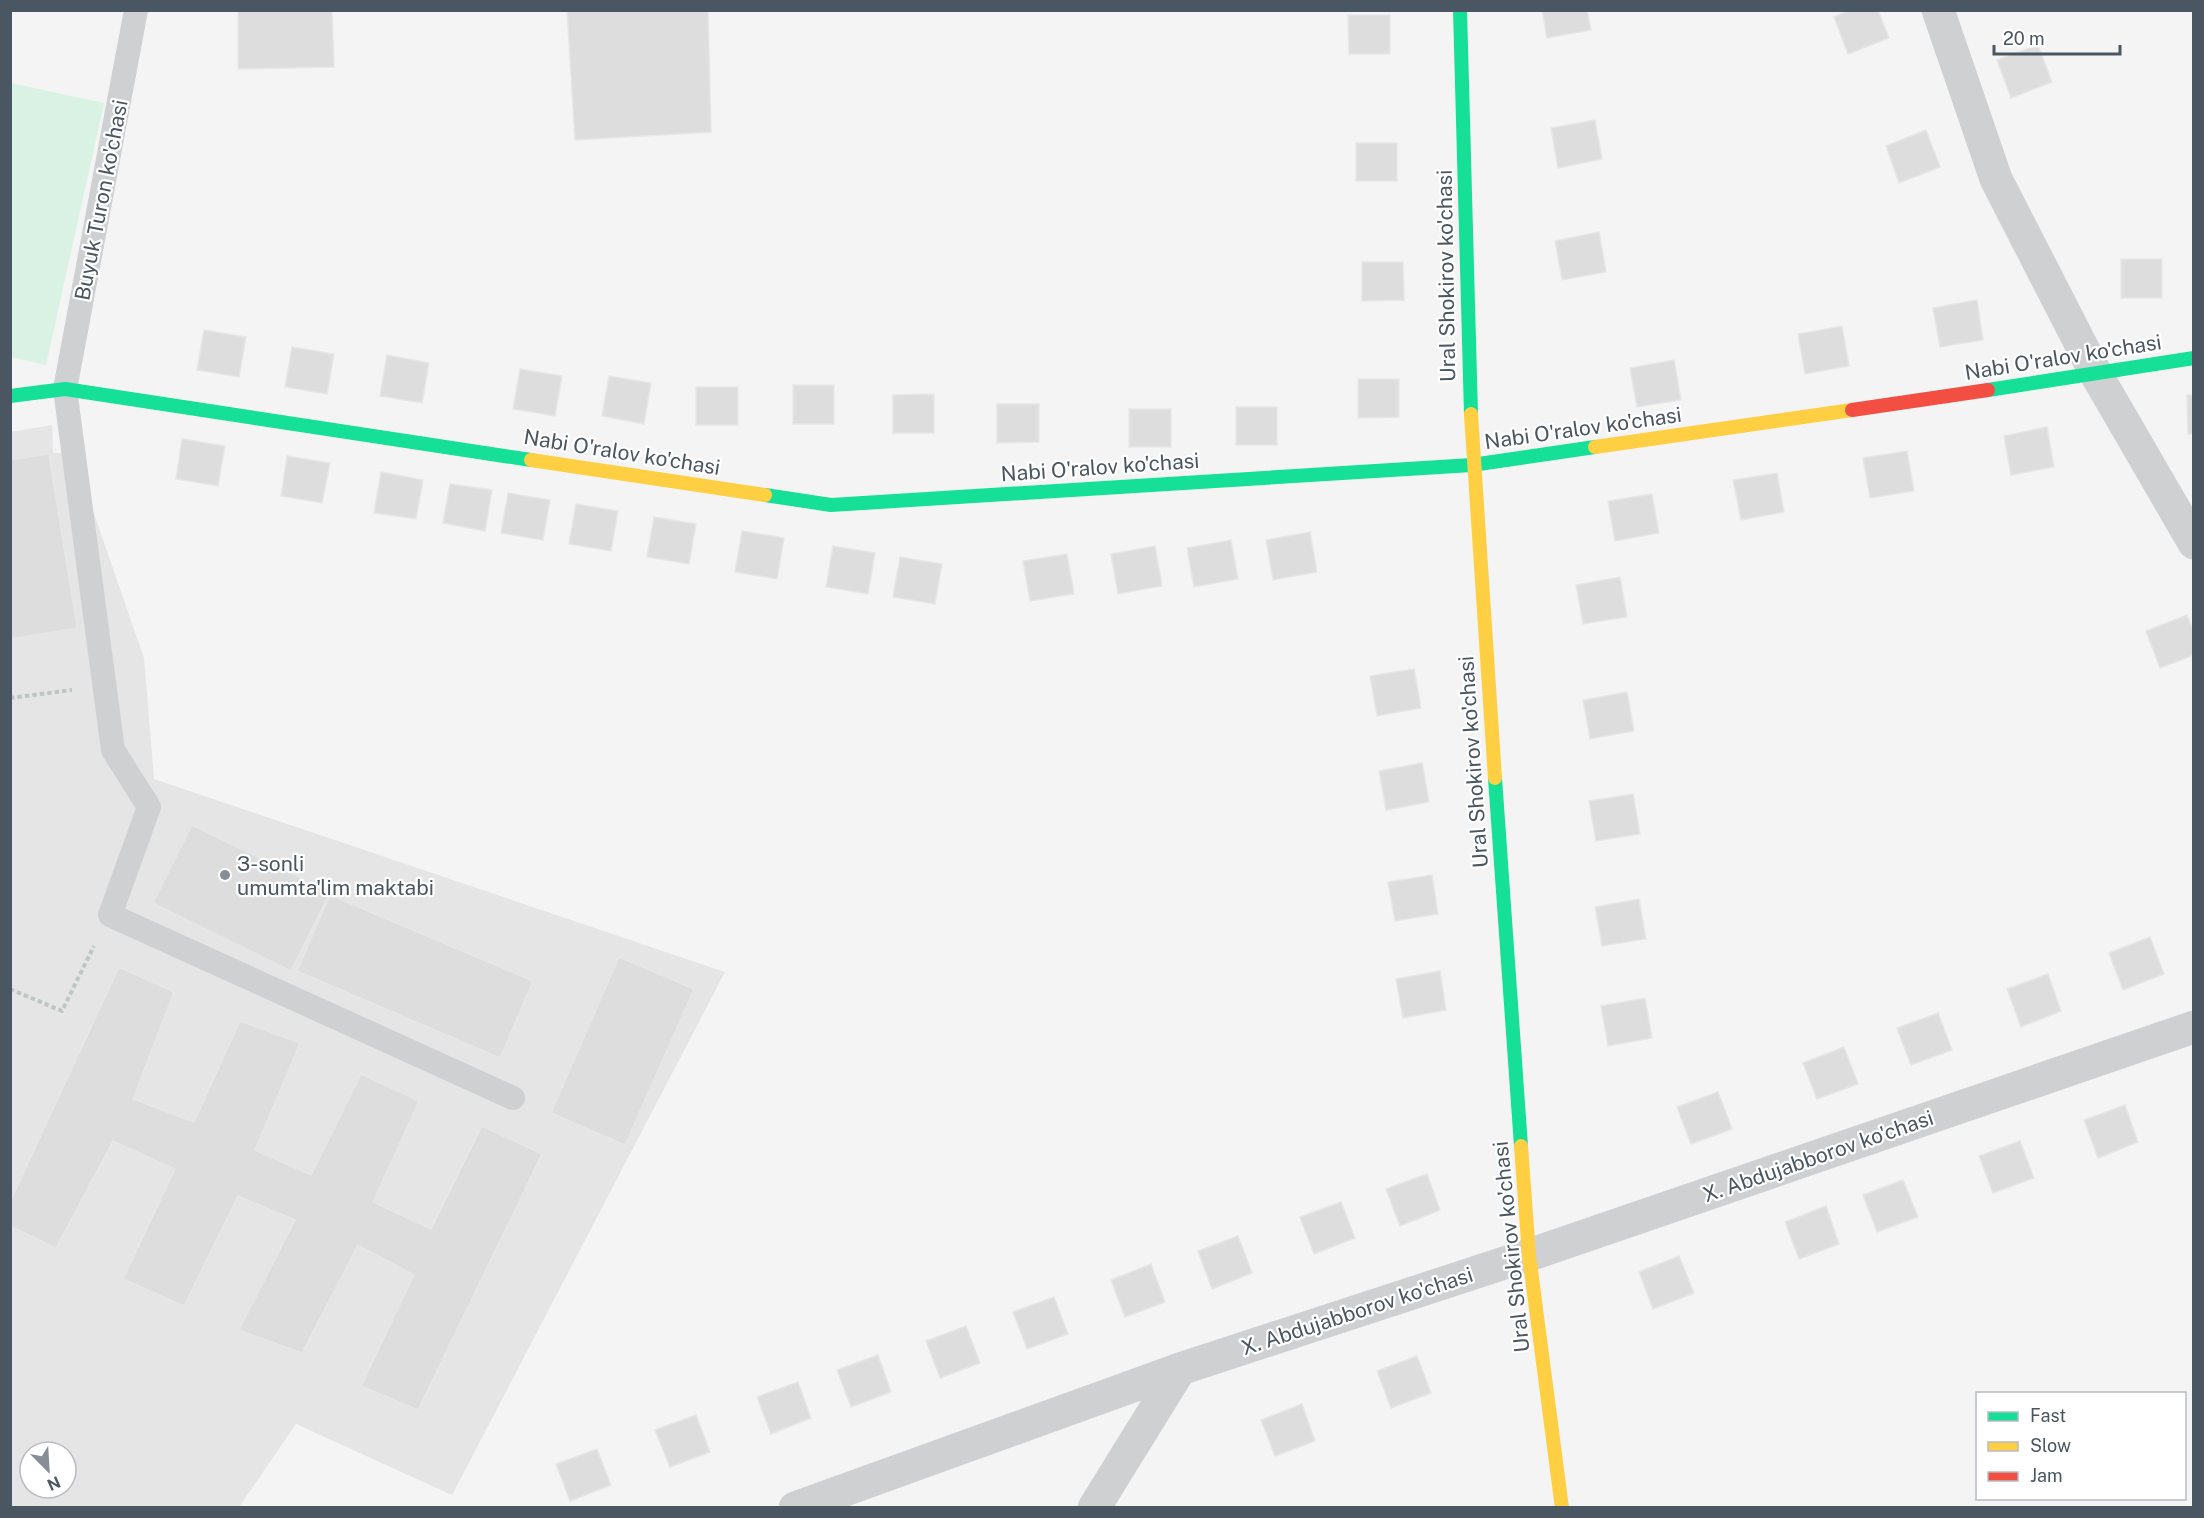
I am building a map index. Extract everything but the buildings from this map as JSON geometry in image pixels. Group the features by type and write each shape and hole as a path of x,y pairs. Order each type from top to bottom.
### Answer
{"street":[{"name":"Ural Shokirov ko'chasi","path":"1460,10 1472,465 1529,1255 1562,1508"},
{"path":"1938,10 1996,179 2096,374 2193,543"},
{"name":"Nabi O'ralov ko'chasi","path":"10,396 65,389 831,505 1472,465 2193,358"},
{"name":"X. Abdujabborov ko'chasi","path":"795,1508 1180,1369 1529,1255 2193,1027"},
{"path":"1094,1508 1180,1369"}],"lane":[{"name":"Buyuk Turon ko'chasi","path":"110,915 149,807 113,750 65,389 136,10"},
{"path":"110,915 513,1098"}],"path":[{"path":"10,698 105,686"},
{"path":"10,989 62,1011 110,915"}],"shaded area":[{"name":"3-sonli umumta'lim maktabi","path":"52,425 53,453 73,453 144,658 154,779 725,972 452,1495 296,1424 239,1507 11,1508 10,432"}],"green space":[{"path":"11,83 104,103 46,365 11,357"}],"traffic: fast":[{"path":"1460,10 1471,414"},
{"path":"1988,390 2194,358"},
{"path":"10,396 65,389 531,460"},
{"path":"765,495 831,505 1472,465 1595,447"},
{"path":"1495,778 1521,1146"}],"traffic: slow":[{"path":"1595,447 1852,410"},
{"path":"1471,414 1495,778"},
{"path":"531,460 765,495"},
{"path":"1521,1146 1529,1255 1562,1508"}],"traffic: jam":[{"path":"1852,410 1988,390"}],"place":[{"name":"3-sonli umumta'lim maktabi","path":"225,875"}]}
